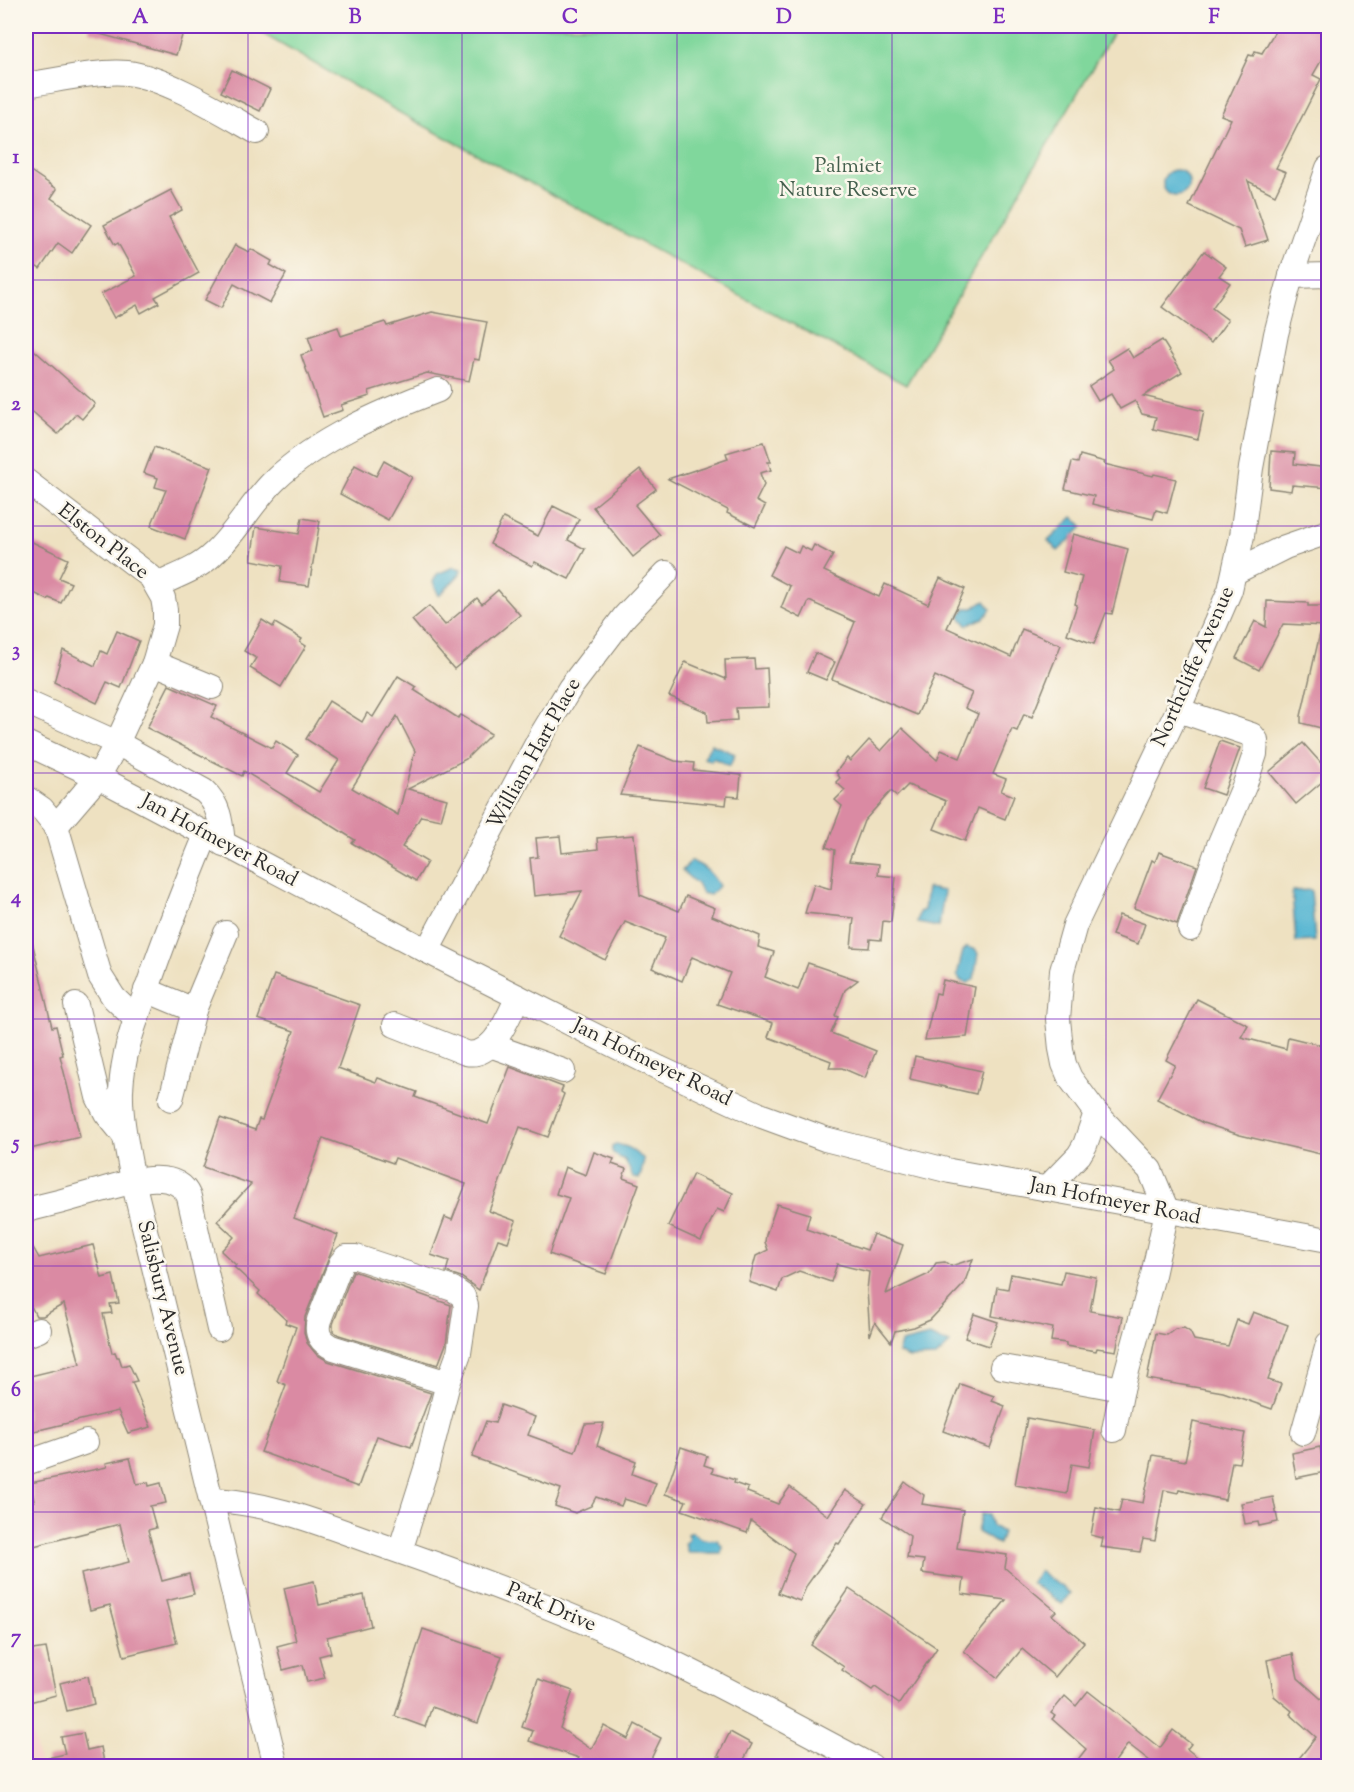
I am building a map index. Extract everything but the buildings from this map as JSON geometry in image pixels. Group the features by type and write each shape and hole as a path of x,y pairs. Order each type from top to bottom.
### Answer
{"street":[{"path":"26,85 113,73 131,74 147,78 185,94 257,132"},
{"name":"Northcliffe Avenue","path":"1167,1211 1150,1170 1096,1113 1070,1077 1060,1049 1059,995 1067,948 1074,926 1178,710 1219,618 1234,572 1242,536 1268,372 1291,276 1329,168"},
{"path":"1291,276 1329,275"},
{"path":"157,585 196,566 213,554 231,536 273,481 302,458 390,408 438,390"},
{"name":"Elston Place","path":"26,482 151,577 163,598 165,625 154,663 117,743 98,777 56,826"},
{"path":"1234,572 1295,543 1329,532"},
{"name":"William Hart Place","path":"427,951 542,734 570,688 625,616 666,573"},
{"path":"154,663 212,687"},
{"path":"26,702 117,743 209,795 218,810 214,839"},
{"path":"1178,710 1252,735 1256,741 1256,754 1219,845 1190,929"},
{"name":"Jan Hofmeyer Road","path":"26,743 98,777 427,951 712,1094 762,1116 825,1139 951,1171 1329,1240"},
{"path":"26,798 42,809 56,826 100,976 114,998 136,1018"},
{"name":"Salisbury Avenue","path":"214,839 165,935 125,1050 122,1073 122,1116 133,1181 276,1767"},
{"path":"171,1100 194,1010 226,933"},
{"path":"146,990 194,1010"},
{"path":"396,1025 469,1054 478,1053 490,1045 500,1032 518,997"},
{"path":"76,1005 98,1097 106,1113 126,1136"},
{"path":"490,1045 562,1071"},
{"path":"1046,1189 1079,1155 1085,1145 1096,1113"},
{"path":"26,1210 133,1181 166,1179 180,1184 187,1193 219,1329"},
{"path":"1114,1430 1122,1389 1153,1275 1167,1211"},
{"path":"400,1551 429,1458 448,1383 459,1353 466,1320 466,1306 462,1294 453,1289 367,1260 346,1257 341,1263 318,1320 317,1329 321,1339 334,1348 448,1383"},
{"path":"1303,1433 1329,1344"},
{"path":"1002,1367 1122,1389"},
{"path":"26,1463 86,1442"},
{"name":"Park Drive","path":"212,1500 255,1504 400,1551 502,1588 645,1649 722,1687 871,1767"}],"shaded area":[{"path":"26,1707 40,1766 26,1766"}],"green space":[{"name":"Palmiet Nature Reserve","path":"249,26 1117,26 906,385 404,115"}],"water":[{"path":"1176,170 1185,174 1189,183 1185,192 1176,196 1167,192 1163,183 1167,174"},
{"path":"1073,517 1083,527 1058,551 1048,541"},
{"path":"454,567 461,569 460,574 439,596 433,582 437,574"},
{"path":"985,601 991,609 984,618 967,625 959,616 966,608 973,608"},
{"path":"711,744 735,754 730,766 713,758 711,761 704,758"},
{"path":"691,861 700,865 714,877 719,886 710,895 702,893 697,884 682,871"},
{"path":"927,888 944,891 939,927 917,923 919,912 924,910"},
{"path":"1311,890 1315,941 1296,942 1292,891"},
{"path":"967,947 976,950 978,954 974,979 968,983 961,981 957,975 963,951"},
{"path":"616,1144 627,1147 644,1159 639,1179 633,1177 625,1160 613,1154 612,1146"},
{"path":"929,1336 950,1344 936,1357 909,1358 898,1353 901,1343"},
{"path":"981,1514 989,1515 992,1526 1002,1532 998,1544 977,1532"},
{"path":"692,1532 703,1539 717,1540 722,1546 721,1553 688,1553 685,1544 689,1539 687,1534"},
{"path":"1039,1571 1070,1593 1062,1604 1031,1583"}]}
